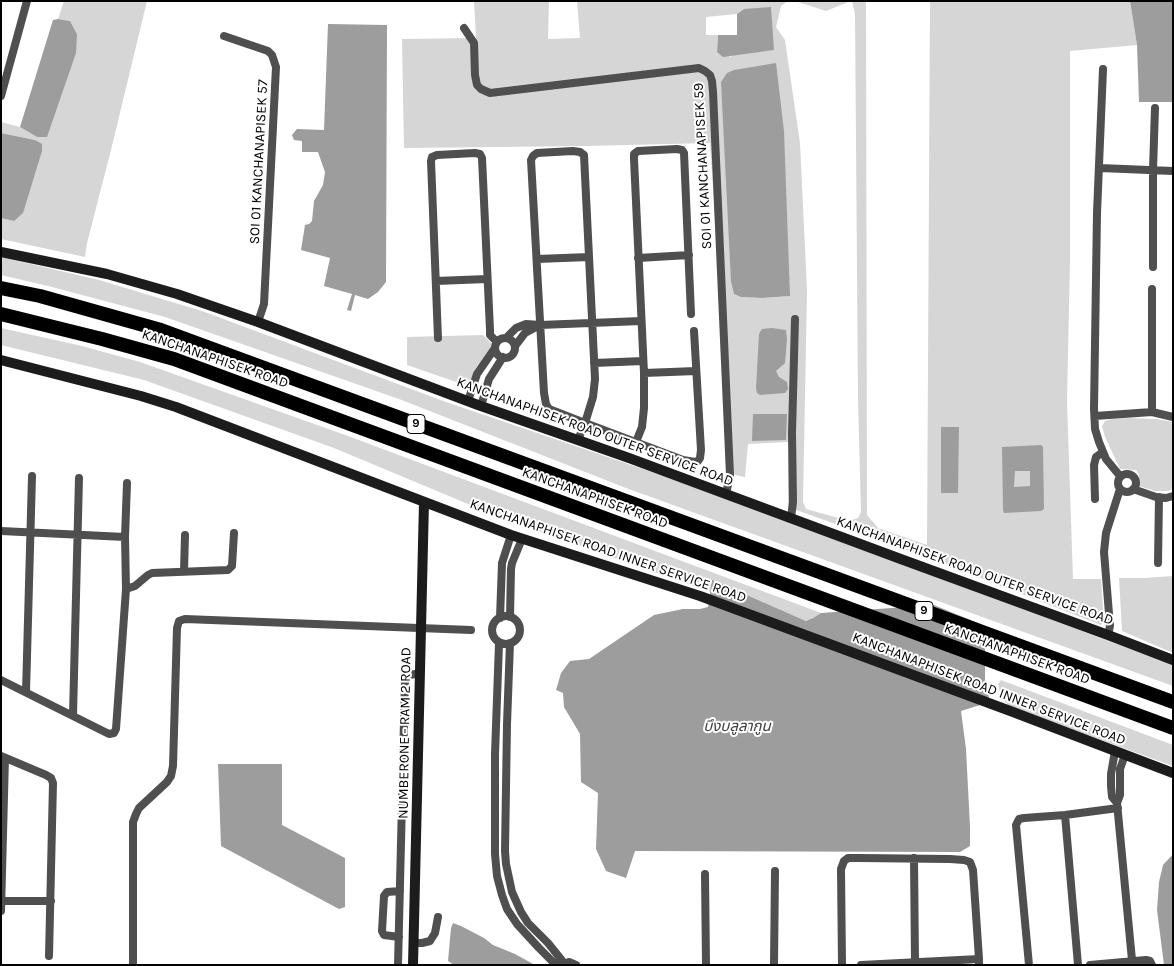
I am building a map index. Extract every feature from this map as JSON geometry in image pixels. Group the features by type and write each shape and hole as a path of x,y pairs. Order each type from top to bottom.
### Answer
{"highway":[{"name":"KANCHANAPHISEK ROAD","path":"1,288 40,296 161,330 1173,702"},
{"name":"KANCHANAPHISEK ROAD","path":"1,314 174,359 1173,728"}],"main road":[{"name":"KANCHANAPHISEK ROAD OUTER SERVICE ROAD","path":"1,252 107,274 177,294 258,322 481,406 1108,634 1173,660"},
{"name":"KANCHANAPHISEK ROAD INNER SERVICE ROAD","path":"1,360 141,396 176,407 511,536 700,596 1173,773"},
{"name":"NUMBERONE - RAM 2 ROAD","path":"413,965 424,502"}],"street":[{"path":"1,96 27,1"},
{"name":"SOI 01 KANCHANAPISEK 59","path":"464,28 474,43 477,85 490,93 699,68 710,75 714,111 730,475 726,494"},
{"name":"SOI 01 KANCHANAPISEK 57","path":"224,36 268,51 276,67 264,304 258,322"},
{"path":"1104,69 1097,213 1095,429 1098,442 1106,459 1120,476"},
{"path":"1153,267 1154,108"},
{"path":"636,442 644,419 644,373 634,154 638,151 677,149 682,150 684,153 691,314"},
{"path":"578,440 586,422 593,397 595,379 584,155 580,152 573,152 533,156 531,160 544,393 546,404 550,409 586,422 683,460 698,461 700,450 694,331"},
{"path":"438,338 431,161 432,157 437,155 475,153 480,154 482,158 490,335 496,345 498,354 506,358 512,355 515,346 525,334 540,325"},
{"path":"1100,168 1173,171"},
{"path":"638,258 689,255"},
{"path":"536,259 589,257"},
{"path":"436,281 487,279"},
{"path":"1152,289 1152,412"},
{"path":"791,518 795,319"},
{"path":"468,401 477,374 496,345 516,328 526,324 642,321"},
{"path":"506,338 512,341 515,346"},
{"path":"481,406 489,380 503,357"},
{"path":"594,364 643,361"},
{"path":"644,373 696,371"},
{"path":"1095,416 1152,412 1173,417"},
{"path":"1095,499 1094,465 1096,457 1103,452"},
{"path":"1120,476 1127,473 1133,476 1136,482 1134,489"},
{"path":"26,692 32,476"},
{"path":"1108,634 1110,626 1104,552 1106,533 1120,489 1118,483 1120,476"},
{"path":"73,716 79,478"},
{"path":"1,680 109,734 114,733 116,729 126,589 127,483"},
{"path":"1120,489 1127,492 1134,489 1146,494 1166,498 1173,496"},
{"path":"1158,563 1159,497"},
{"path":"1,532 125,536"},
{"path":"126,589 135,586 152,573 226,570 230,568 232,566 234,533"},
{"path":"184,571 185,534"},
{"path":"500,618 502,563 511,536"},
{"path":"510,617 511,569 522,539"},
{"path":"510,617 517,622 520,630 517,638 510,644 500,643 494,637 492,629 494,622 500,618 510,617"},
{"path":"133,965 133,822 139,808 171,776 173,766 177,628 179,621 186,619 471,630"},
{"path":"500,643 495,754 495,854 497,876 507,909 517,924 539,948 560,964 569,962 576,965"},
{"path":"510,644 507,724 506,864 512,892 524,917 548,942 560,964"},
{"path":"398,965 405,680 407,676 420,673"},
{"path":"1115,751 1111,786 1112,797 1118,805"},
{"path":"1125,755 1120,769 1118,805 1132,960"},
{"path":"1,911 3,757 46,775 54,783 49,956"},
{"path":"402,782 418,781"},
{"path":"1029,965 1016,825 1019,819 1065,815 1118,805"},
{"path":"1065,815 1078,965"},
{"path":"842,965 841,869 844,861 848,858 914,858 964,860 970,862 973,870 979,962 915,962 863,965"},
{"path":"914,858 915,962"},
{"path":"774,871 774,965"},
{"path":"704,874 706,965"},
{"path":"398,937 384,935 382,930 385,894 415,884"},
{"path":"1,901 51,901"},
{"path":"414,943 430,941 435,934 438,917"},
{"path":"1090,965 1146,960 1150,961 1152,965"}],"shaded area":[{"path":"64,1 147,1 85,257 1,239 1,218 14,221 35,140 1,133 1,122 20,127 37,137 77,34 70,21 58,19"},
{"path":"474,1 549,1 548,39 580,38 577,1 788,1 781,6 776,27 785,40 800,143 807,290 803,502 806,509 849,521 858,518 861,512 858,399 855,14 852,1 866,1 867,515 878,528 927,545 930,1 1130,1 1137,45 1070,51 1070,260 1067,402 1073,579 1101,579 1104,622 1101,625 927,557 788,507 788,442 748,444 745,477 735,475 732,471 710,143 404,148 402,39 476,38","holes":["744,9 731,57 717,51 718,35 706,35 706,17 737,14","731,282 790,296 741,297 734,294"]},
{"path":"795,1 851,1 826,11"},
{"path":"1,257 99,280 202,311 446,402 684,483 1173,665 1173,686 626,488 399,399 165,317 1,275"},
{"path":"1,328 82,346 140,362 348,436 821,613 806,621 713,581 711,592 504,519 334,448 144,380 1,345"},
{"path":"483,335 491,343 491,349 476,368 468,386 407,365 407,337"},
{"path":"1128,418 1157,419 1173,422 1173,489 1155,491 1139,486 1139,474 1136,470 1120,469 1102,426 1105,421"},
{"path":"1173,576 1173,653 1122,631 1119,578"},
{"path":"1001,680 1173,745 1173,766 1010,707 1001,697 998,684"}],"water":[{"path":"1130,1 1173,1 1173,102 1139,102 1137,45"},
{"path":"771,7 774,50 723,57 717,52 718,35 737,35 737,14 744,9"},
{"path":"53,20 70,21 77,34 76,53 47,137 37,137 20,127"},
{"path":"328,24 387,25 386,282 378,292 368,299 355,295 351,311 347,310 352,294 324,286 330,258 301,250 305,225 312,221 314,201 323,185 325,172 318,152 302,152 302,141 294,140 292,135 297,129 324,130"},
{"path":"776,63 784,131 790,296 741,297 734,294 731,282 721,82 727,73 734,70"},
{"path":"1,133 35,140 42,144 42,151 23,213 14,221 1,218"},
{"path":"762,329 786,330 785,363 776,371 779,377 787,382 788,389 785,393 760,395 757,393 756,388 759,334"},
{"path":"753,414 787,414 786,440 752,441"},
{"path":"941,427 959,427 958,493 941,493"},
{"path":"1041,445 1043,447 1044,509 1041,511 1004,513 1002,447","holes":["1015,471 1030,471 1030,486 1014,487"]},
{"name":"บึงบลูลากูน","path":"712,580 806,621 821,613 934,605 985,626 985,679 990,702 961,711 966,749 970,846 960,852 635,851 626,878 606,871 596,849 598,793 581,782 580,734 564,707 563,693 556,690 561,673 570,661 589,659 654,615 683,609 708,607"},
{"path":"218,764 282,764 282,825 345,858 345,907 339,909 221,846"},
{"path":"1173,854 1173,965 1164,965 1157,910 1159,882 1163,865"},
{"path":"453,923 535,965 454,965 448,961"}]}
